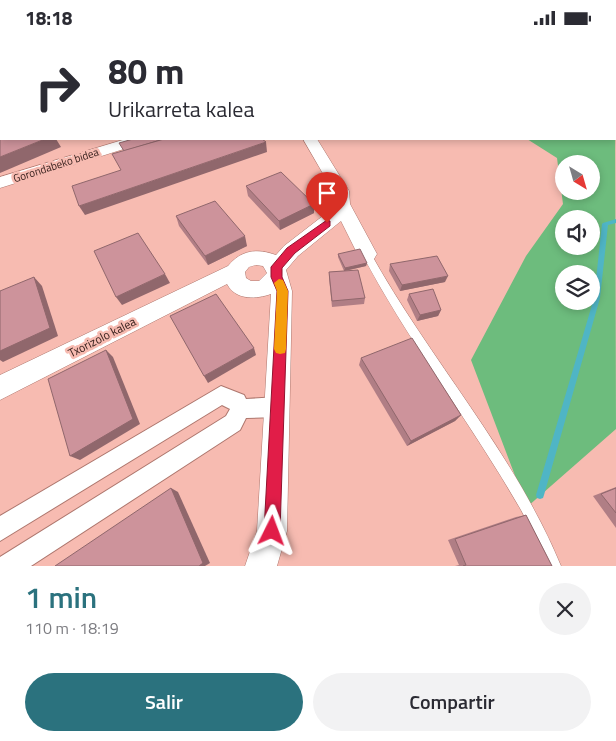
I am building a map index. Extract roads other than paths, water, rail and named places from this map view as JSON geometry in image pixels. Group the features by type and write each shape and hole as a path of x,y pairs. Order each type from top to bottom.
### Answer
{"street":[{"name":"Gorondabeko bidea","path":"0,183 138,140"},
{"path":"311,140 340,191 341,204 368,253"},
{"path":"318,231 242,261 236,276 247,289 262,289 274,282 277,272 291,251 318,231 335,216 341,204"},
{"path":"255,257 268,259 277,272 282,291 272,531 261,566"},
{"name":"Txorizolo kalea","path":"0,388 204,286 236,276"},
{"path":"0,529 221,395 237,402 240,409 233,423 9,566"},
{"path":"240,409 278,407"}],"lane":[{"path":"368,253 384,288 456,395 526,507 554,566"}],"waterway":[{"path":"540,495 597,298 605,224 616,221"}]}
